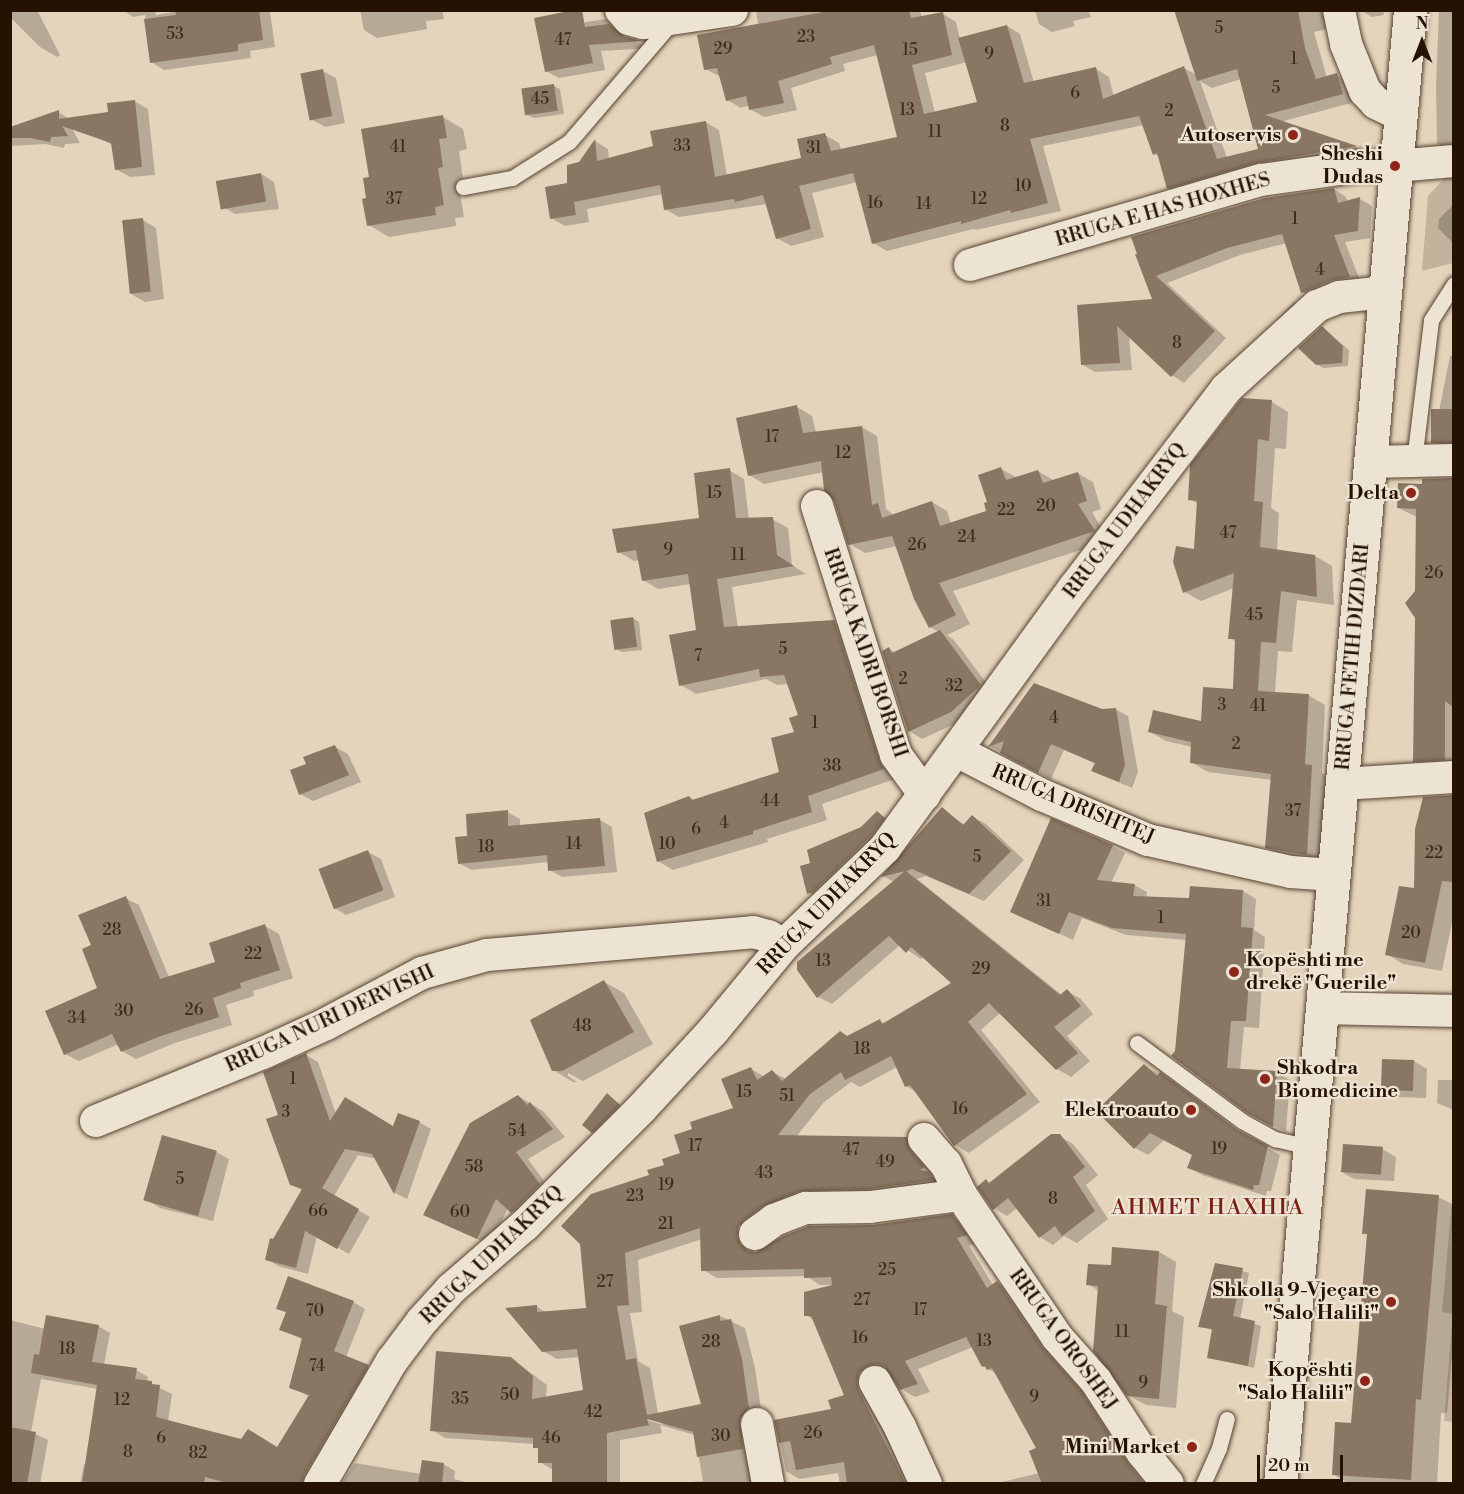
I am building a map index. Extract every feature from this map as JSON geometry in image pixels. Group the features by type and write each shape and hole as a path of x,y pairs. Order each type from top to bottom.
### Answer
{"main road":[{"name":"RRUGA FETIH DIZDARI","path":"1280,1484 1410,10"}],"street":[{"path":"621,10 629,19 643,23 714,12"},
{"path":"1339,10 1346,44 1365,91 1376,103 1401,115"},
{"name":"RRUGA E HAS HOXHES","path":"970,265 1261,180 1360,166 1395,166 1454,161"},
{"name":"RRUGA UDHAKRYQ","path":"320,1484 392,1360 422,1321 451,1289 525,1226 641,1109 713,1031 784,945 885,848 1074,588 1226,388 1317,306 1339,297 1385,292"},
{"path":"1371,462 1454,460"},
{"name":"RRUGA KADRI BORSHI","path":"817,507 896,755 925,795"},
{"name":"RRUGA DRISHTEJ","path":"957,751 1042,795 1148,840 1291,872 1334,876"},
{"path":"1342,784 1454,777"},
{"name":"RRUGA NURI DERVISHI","path":"96,1121 274,1048 326,1024 422,973 487,955 753,932 768,936 784,945"},
{"path":"1322,1008 1362,1011 1454,1011"},
{"name":"RRUGA OROSHEJ","path":"924,1139 946,1164 961,1195 1057,1337 1096,1381 1142,1452 1168,1484"},
{"path":"755,1234 774,1220 806,1208 870,1207 961,1195"},
{"path":"874,1382 900,1427 926,1484"},
{"path":"757,1424 768,1484"}],"lane":[{"path":"463,187 512,178 570,142 674,19"},
{"path":"1414,461 1431,320 1454,284"},
{"path":"1137,1043 1242,1121 1275,1139 1310,1147"},
{"path":"1203,1484 1219,1448 1227,1419"}],"shaded area":[{"path":"1453,174 1453,263 1422,271 1428,196 1447,175"},
{"path":"1454,1191 1453,1422 1444,1421 1453,1314 1442,1312"}],"building":[{"path":"175,10 259,10 263,40 238,44 238,51 150,63 144,19 176,15"},
{"path":"582,10 585,27 609,24 623,36 642,41 589,45 593,63 545,72 534,18"},
{"path":"835,10 909,10 911,18 943,12 952,55 912,65 924,114 977,102 958,38 1007,25 1024,83 1096,67 1103,99 1184,66 1217,159 1258,149 1237,69 1197,81 1174,10 1298,10 1305,48 1316,79 1337,73 1343,94 1265,115 1357,146 1256,163 1167,189 1157,153 1153,155 1139,116 1030,139 1048,203 1011,213 1010,210 961,224 961,221 872,244 853,173 799,186 811,229 776,239 763,195 735,202 734,199 664,210 660,185 574,202 576,215 550,219 545,187 567,183 567,165 579,162 595,139 597,161 653,146 650,131 706,121 715,177 801,158 797,139 825,133 831,151 897,137 874,45 830,57 832,64 778,81 784,103 749,110 746,96 726,101 717,68 704,70 697,35"},
{"path":"323,69 332,116 310,121 300,73"},
{"path":"554,84 558,111 525,115 521,89"},
{"path":"135,100 142,167 115,170 111,143 62,126 68,136 51,137 50,142 30,138 10,138 10,127 59,110 59,119 108,112 107,103"},
{"path":"443,115 447,138 439,139 443,167 438,168 444,205 435,207 436,215 367,226 362,199 366,198 363,178 369,177 361,129"},
{"path":"261,173 266,202 221,210 216,181"},
{"path":"1334,188 1338,203 1360,197 1358,231 1334,235 1350,277 1332,280 1301,293 1282,234 1227,248 1156,276 1215,331 1171,377 1117,326 1120,363 1081,365 1077,305 1152,299 1131,237 1265,198"},
{"path":"143,218 151,292 130,294 122,220"},
{"path":"1322,326 1343,346 1342,363 1316,365 1298,348"},
{"path":"1242,398 1272,400 1269,441 1258,439 1254,501 1263,502 1260,547 1315,555 1317,597 1281,591 1276,643 1261,642 1258,691 1309,694 1305,764 1312,765 1307,855 1265,848 1271,774 1190,763 1191,742 1148,732 1153,710 1201,721 1203,687 1233,689 1235,639 1228,639 1234,573 1183,593 1173,562 1176,546 1194,549 1197,501 1188,500 1190,465"},
{"path":"797,405 803,433 862,426 872,505 878,503 882,518 932,501 940,526 986,511 984,503 987,502 978,475 1001,467 1006,480 1038,470 1043,483 1078,472 1087,501 1078,504 1095,531 939,583 956,615 929,628 914,599 892,536 848,545 834,501 824,490 821,461 748,476 736,418"},
{"path":"1431,409 1454,409 1454,443 1431,443"},
{"path":"730,468 736,518 773,517 777,555 794,566 717,579 724,627 834,620 879,760 884,769 808,796 812,812 753,831 753,834 657,862 644,813 689,796 692,800 779,772 771,738 794,732 789,718 798,715 784,675 760,677 759,669 679,686 669,635 696,630 688,574 642,581 636,550 617,553 612,529 699,518 694,473"},
{"path":"1454,478 1454,708 1445,701 1445,760 1413,762 1415,618 1405,603 1415,591 1416,509 1397,508 1398,483 1422,484 1422,479"},
{"path":"633,617 637,647 614,650 610,620"},
{"path":"940,630 981,685 951,712 908,732 882,651 889,647 892,653"},
{"path":"1034,683 1102,709 1116,708 1125,765 1119,782 1091,771 1095,763 1051,744 1038,773 1000,753 1004,741 988,747"},
{"path":"335,745 349,775 299,795 290,770 306,764 303,757"},
{"path":"1454,795 1454,882 1442,881 1425,963 1385,955 1399,886 1414,888 1415,829 1423,797"},
{"path":"942,807 963,825 972,815 1011,851 969,894 912,869 906,871 1060,995 1067,989 1081,1006 1054,1027 1078,1053 1056,1070 989,1003 968,1022 1027,1094 954,1146 910,1085 905,1087 891,1056 845,1080 841,1072 810,1094 778,1135 907,1137 910,1150 925,1167 920,1170 929,1172 934,1180 869,1189 800,1191 763,1206 738,1227 737,1237 748,1251 756,1252 783,1236 809,1226 872,1225 952,1214 967,1235 957,1238 987,1288 997,1281 1042,1347 1082,1392 1127,1462 1144,1484 1042,1484 1029,1451 1036,1448 992,1368 987,1370 985,1366 982,1367 966,1337 905,1361 918,1384 900,1390 884,1366 876,1364 867,1366 859,1373 857,1382 859,1391 906,1484 847,1484 844,1462 796,1470 790,1441 779,1443 774,1420 831,1409 828,1400 844,1395 811,1316 804,1316 804,1292 832,1285 831,1277 804,1278 804,1269 701,1271 700,1228 625,1253 629,1305 617,1306 626,1360 636,1358 647,1415 701,1404 679,1326 720,1315 720,1321 731,1319 742,1359 749,1408 740,1419 743,1449 697,1457 693,1432 647,1419 649,1425 607,1433 607,1484 552,1484 552,1463 538,1463 538,1448 533,1448 533,1438 430,1431 436,1351 511,1357 533,1376 532,1399 583,1390 577,1349 542,1352 505,1308 537,1305 537,1312 586,1308 580,1244 561,1226 591,1194 649,1175 647,1170 664,1165 662,1159 680,1153 674,1135 692,1129 690,1122 733,1108 721,1079 751,1067 757,1080 772,1070 782,1081 840,1031 847,1036 880,1019 882,1024 951,983 911,947 906,953 889,936 817,998 797,970 797,962 905,871 881,877"},
{"path":"508,810 508,826 600,818 605,866 548,871 547,855 458,864 455,837 467,836 466,814"},
{"path":"877,811 885,818 871,836 813,892 807,894 800,866 810,863 807,850 861,827"},
{"path":"1051,818 1113,845 1097,880 1135,884 1133,896 1189,898 1190,886 1243,890 1241,927 1253,928 1246,1021 1231,1021 1227,1068 1277,1071 1273,1127 1247,1113 1171,1056 1175,1051 1186,934 1112,928 1069,912 1059,934 1010,912"},
{"path":"368,850 383,890 334,909 319,869"},
{"path":"126,896 160,979 215,962 209,943 265,924 280,970 240,983 241,988 213,998 219,1017 121,1052 112,1034 64,1055 45,1011 97,988 82,949 91,945 78,915"},
{"path":"604,980 634,1032 562,1071 552,1071 530,1020"},
{"path":"306,1053 330,1121 345,1097 393,1126 398,1113 420,1121 394,1194 372,1154 345,1149 322,1188 359,1209 337,1249 305,1231 296,1268 265,1260 270,1238 273,1239 302,1189 290,1185 266,1119 278,1115 263,1072"},
{"path":"1382,1059 1414,1060 1413,1091 1381,1090"},
{"path":"1144,1064 1157,1076 1160,1072 1236,1129 1268,1146 1259,1185 1254,1185 1253,1190 1187,1168 1192,1155 1150,1133 1134,1149 1096,1111"},
{"path":"607,1093 620,1105 592,1133 582,1125"},
{"path":"518,1095 527,1105 530,1102 553,1129 516,1152 540,1184 511,1213 496,1199 477,1239 423,1215 470,1123"},
{"path":"1051,1134 1060,1134 1085,1167 1073,1177 1095,1211 1062,1236 1055,1226 1039,1238 1008,1198 993,1210 977,1187 986,1179 989,1183"},
{"path":"162,1135 217,1151 198,1216 143,1200"},
{"path":"1343,1144 1383,1147 1381,1175 1341,1172"},
{"path":"1366,1189 1439,1195 1421,1400 1416,1399 1411,1480 1332,1475 1335,1422 1351,1423 1367,1234 1362,1234"},
{"path":"1112,1247 1159,1251 1155,1304 1167,1306 1159,1399 1127,1396 1093,1351 1098,1286 1086,1285 1088,1264 1111,1265"},
{"path":"1215,1263 1243,1268 1233,1316 1255,1321 1248,1366 1207,1358 1212,1329 1198,1327"},
{"path":"288,1276 354,1301 334,1351 369,1365 304,1475 302,1484 231,1484 205,1477 204,1484 82,1484 97,1385 31,1373 34,1354 39,1355 46,1315 99,1325 92,1362 137,1368 135,1379 152,1381 152,1384 160,1385 156,1417 241,1439 248,1429 277,1447 309,1395 289,1388 302,1338 279,1330 286,1312 276,1309"},
{"path":"10,1427 36,1432 27,1484 10,1484"},
{"path":"422,1460 444,1463 442,1484 418,1484"}],"place":[{"name":"Autoservis","path":"1293,135"},
{"name":"Sheshi Dudas","path":"1395,166"},
{"name":"Delta","path":"1411,493"},
{"name":"Kopështi me drekë \"Guerile\"","path":"1234,972"},
{"name":"Shkodra Biomedicine","path":"1265,1079"},
{"name":"Elektroauto","path":"1191,1110"},
{"name":"Shkolla 9-Vjeçare \"Salo Halili\"","path":"1391,1302"},
{"name":"Kopështi \"Salo Halili\"","path":"1365,1381"},
{"name":"Mini Market","path":"1192,1447"}],"district":[{"name":"AHMET HAXHIA","path":"1208,1208"}]}
